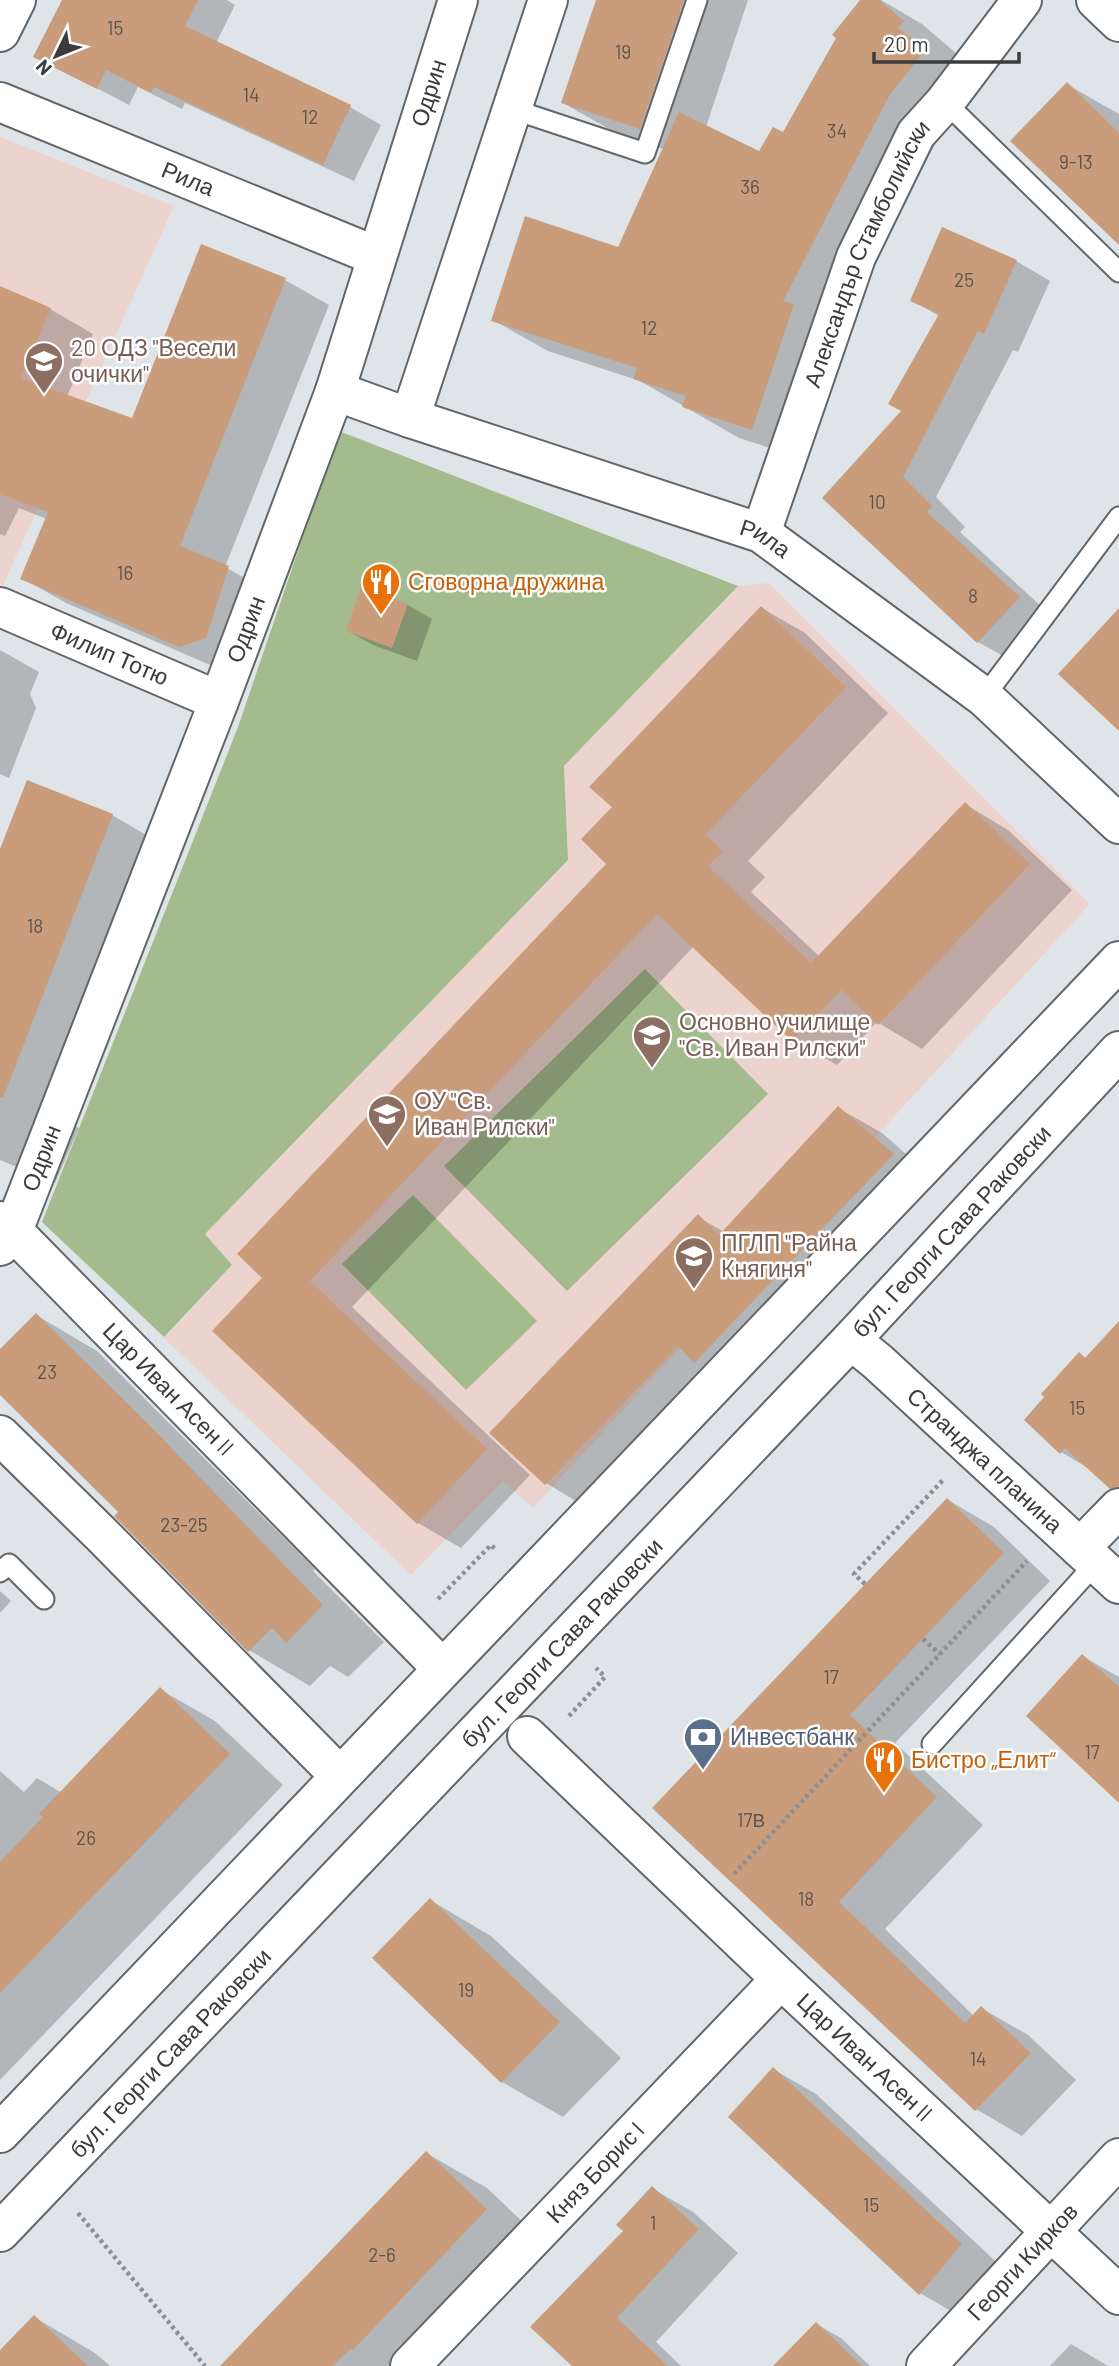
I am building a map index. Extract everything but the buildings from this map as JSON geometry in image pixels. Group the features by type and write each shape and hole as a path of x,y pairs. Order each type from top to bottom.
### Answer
{"street":[{"path":"0,32 16,0"},
{"name":"Одрин","path":"4,1233 219,701 335,391 458,0"},
{"path":"410,418 548,0"},
{"name":"Александър Стамболийски","path":"761,533 856,257 916,134 945,102 1022,0"},
{"path":"1096,0 1119,22"},
{"name":"Рила","path":"0,102 376,256"},
{"name":"Рила","path":"335,391 761,533 984,697 1119,824"},
{"name":"Филип Тотю","path":"0,607 219,701"},
{"path":"0,2133 1119,961"},
{"name":"бул. Георги Сава Раковски","path":"0,2232 851,1340 1119,1051"},
{"name":"Цар Иван Асен II","path":"4,1233 432,1658"},
{"name":"Странджа планина","path":"851,1340 1088,1556"},
{"path":"0,1435 328,1764"},
{"path":"1088,1556 1119,1508"},
{"name":"Цар Иван Асен II","path":"533,1742 781,1979 1119,2295"},
{"name":"Княз Борис I","path":"410,2366 781,1979"},
{"name":"Георги Кирков","path":"926,2366 1119,2158"}],"lane":[{"path":"512,109 645,153 697,0"},
{"path":"945,102 1119,272"},
{"path":"984,697 1119,517"},
{"path":"932,1744 1088,1556"},
{"path":"0,1572 9,1563 44,1599"}],"path":[{"path":"865,1584 854,1574 972,1449"},
{"path":"404,1632 491,1545"},
{"path":"705,1905 940,1654 1088,1556"},
{"path":"923,1639 940,1654"},
{"path":"533,1742 604,1677"},
{"path":"78,2213 205,2366"}],"shaded area":[{"name":"20 ОДЗ \"Весели очички\"","path":"0,137 174,206 3,585 0,583"},
{"name":"Основно училище \"Св. Иван Рилски\"","path":"769,583 1090,904 533,1508 503,1481 411,1575 164,1338 232,1266 205,1234 568,860 564,767 738,586"}],"green space":[{"path":"339,431 738,586 564,766 568,860 205,1234 232,1265 164,1337 42,1222 238,727"},
{"path":"645,969 768,1094 567,1291 444,1166"},
{"path":"413,1195 537,1321 466,1390 342,1264"}],"place":[{"name":"20 ОДЗ \"Весели очички\"","path":"44,395"},
{"name":"Сговорна дружина","path":"381,616"},
{"name":"Основно училище \"Св. Иван Рилски\"","path":"652,1069"},
{"name":"ОУ \"Св. Иван Рилски\"","path":"387,1148"},
{"name":"ПГЛП \"Райна Княгиня\"","path":"694,1290"},
{"name":"Инвестбанк","path":"703,1771"},
{"name":"Бистро „Елит“","path":"884,1794"}]}
